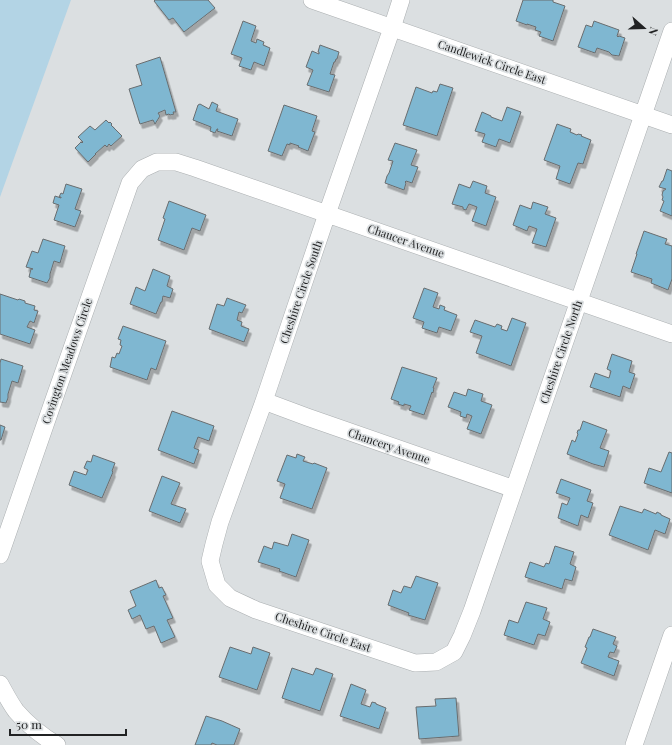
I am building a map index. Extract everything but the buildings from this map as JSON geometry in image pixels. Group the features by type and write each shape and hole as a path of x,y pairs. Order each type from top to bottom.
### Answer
{"street":[{"name":"Candlewick Circle East","path":"312,0 672,125"},
{"name":"Cheshire Circle South","path":"217,585 210,561 220,522 264,401 401,0"},
{"name":"Cheshire Circle North","path":"436,662 454,652 462,636 474,604 672,31"},
{"name":"Chaucer Avenue","path":"140,171 157,162 176,162 672,334"},
{"name":"Covington Meadows Circle","path":"0,555 130,183 140,171"},
{"name":"Chancery Avenue","path":"264,401 322,423 514,489"},
{"name":"Cheshire Circle East","path":"217,585 230,598 256,610 415,663 436,662"},
{"path":"634,745 672,635"},
{"path":"0,684 16,711 44,737 58,745"}],"shaded area":[{"path":"0,0 71,0 0,197"}]}
